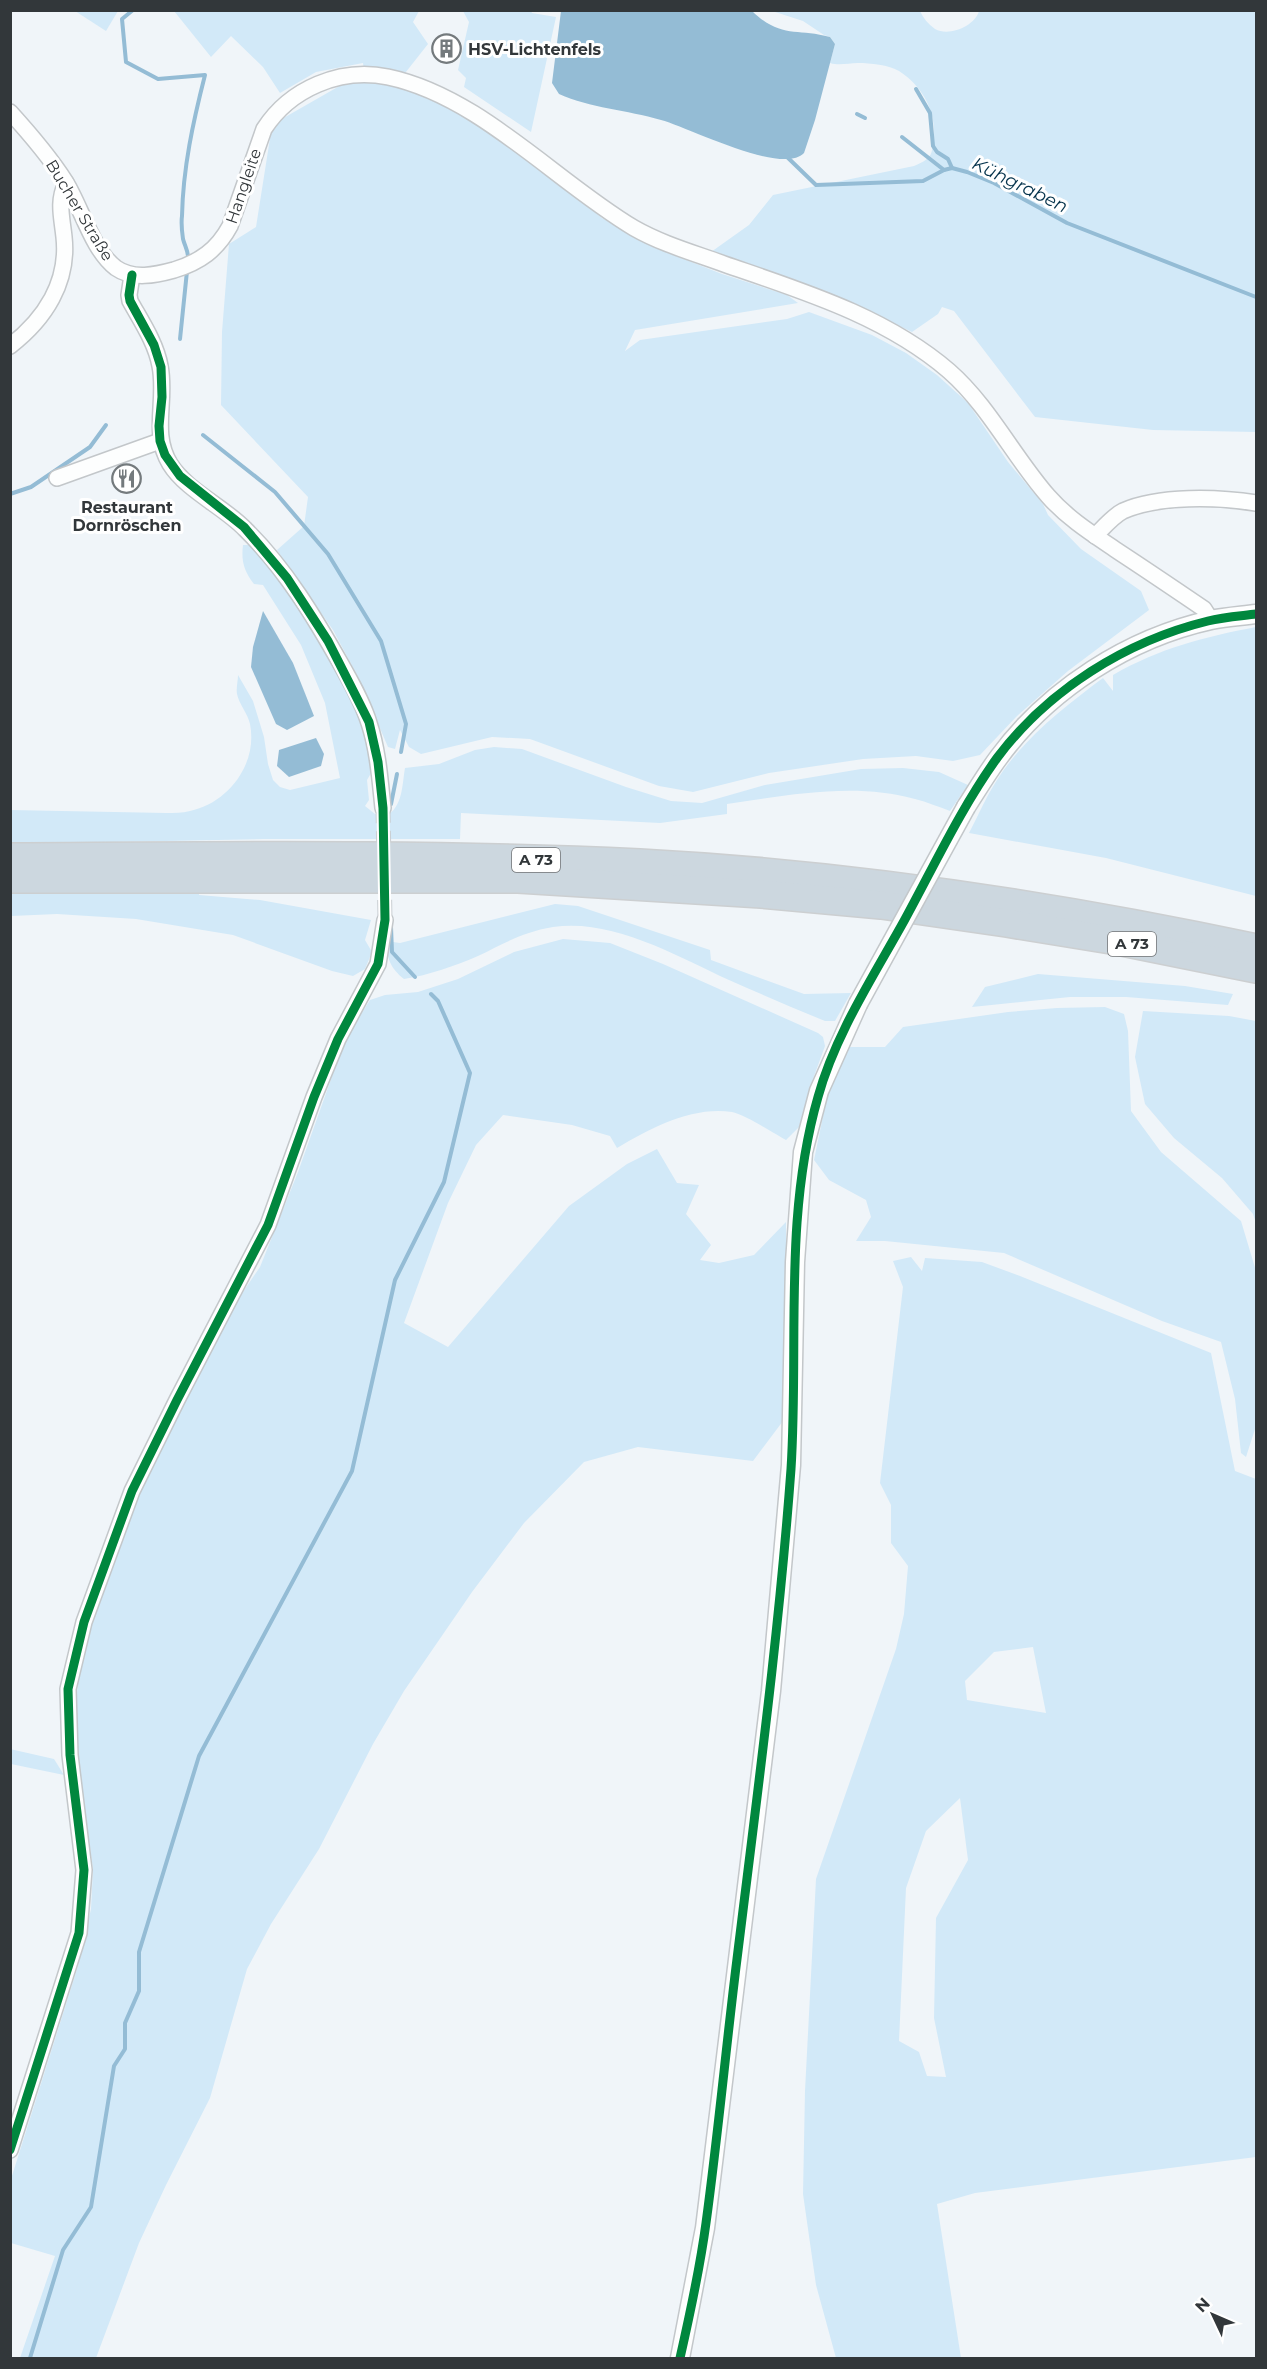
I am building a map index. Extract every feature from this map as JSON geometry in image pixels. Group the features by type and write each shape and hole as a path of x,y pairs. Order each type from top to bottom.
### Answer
{"highway":[{"name":"A 73","path":"10,857 437,858 642,863 919,890 1070,912 1257,948"},
{"name":"A 73","path":"10,879 518,879 714,890 881,905 1006,923 1257,969"}],"street":[{"name":"Hangleite","path":"132,274 150,275 188,265 222,240 230,226 261,137 272,116 310,87 339,77 369,74 410,83 448,100 475,116 555,170 596,204 637,229 672,245 829,300 915,346 949,371 980,403 1048,497 1072,520 1204,609 1211,620"},
{"name":"Bucher Straße","path":"10,112 40,146 66,183 103,252 115,266 132,274"},
{"path":"10,345 49,306 61,278 64,240 60,200 66,183"},
{"path":"132,274 130,300 154,345 161,367 160,441 165,455 180,476 244,527 259,543 286,578 328,641 360,701 374,741 383,808"},
{"path":"57,478 160,441"},
{"path":"1095,536 1121,512 1146,504 1200,498 1257,503"},
{"path":"681,2358 705,2228 771,1691 791,1465 795,1262 803,1152 819,1091 858,1004 966,807 999,756 1040,711 1063,692 1133,647 1162,635 1211,620 1257,614"},
{"path":"10,2150 79,1933 84,1870 70,1755 68,1689 84,1622 132,1491 268,1225 314,1097 338,1039 378,964 385,920"}],"shaded area":[{"path":"75,11 118,11 106,31"},
{"path":"174,11 419,11 413,22 428,44 402,77 364,71 363,63 316,72 280,93 263,67 231,36 211,57"},
{"path":"463,11 531,11 556,17 531,132 464,87 466,78 458,70 469,22"},
{"path":"772,11 920,11 932,27 947,32 961,29 977,16 979,11 1256,11 1256,432 1153,430 1035,417 954,311 942,307 938,314 912,332 788,279 711,252 749,225 773,195 914,166 931,154 934,134 932,116 925,98 914,83 899,71 879,65 830,63 835,44 830,37 803,21"},
{"path":"350,80 382,81 472,118 551,176 602,218 653,247 722,274 787,295 798,303 635,330 625,351 640,340 787,319 809,312 872,335 906,353 937,375 968,403 1008,462 1043,504 1048,515 1081,549 1141,591 1149,610 1068,671 1017,716 980,755 953,761 916,756 863,759 769,773 693,792 659,786 530,739 492,737 421,754 409,747 400,730 395,749 388,747 358,677 333,630 277,550 304,526 308,497 221,405 222,332 229,244 256,227 271,132 280,120"},
{"path":"243,545 249,545 262,556 284,582 363,720 374,768 367,780 369,800 365,806 375,814 386,816 396,807 401,795 405,768 439,764 475,750 494,747 522,749 671,801 702,803 765,785 861,769 903,768 939,772 968,785 950,811 919,800 892,794 845,791 797,794 727,804 727,814 660,823 461,813 460,839 264,839 11,844 10,810 178,813 204,807 217,800 237,780 245,767 249,753 250,724 237,694 238,675 253,701 264,737 273,780 280,787 290,790 340,778 325,703 301,645 263,585 254,584 248,575 242,556"},
{"path":"1256,627 1256,896 1106,858 969,833 993,786 1019,751 1059,712 1103,678 1113,691 1113,675 1148,658 1200,639"},
{"path":"199,893 199,895 260,900 371,920 365,940 372,952 365,969 353,976 332,971 233,935 136,919 57,914 11,916 11,894"},
{"path":"555,904 578,906 710,950 711,960 804,994 851,993 835,1021 825,1021 644,941 598,928 575,926 553,927 532,932 460,963 432,973 404,979 395,971 388,958 386,941 400,943"},
{"path":"563,939 610,943 818,1033 823,1037 825,1046 799,1127 786,1140 737,1113 702,1112 672,1120 617,1148 610,1136 572,1125 503,1115 476,1145 448,1203 404,1323 448,1347 569,1206 627,1164 657,1149 677,1183 699,1185 686,1214 711,1245 700,1260 719,1263 754,1255 786,1222 786,1417 753,1461 638,1447 584,1462 524,1523 472,1592 404,1691 373,1744 319,1849 271,1924 247,1969 210,2098 139,2243 96,2358 20,2358 55,2256 11,2243 11,2179 78,1966 91,1909 93,1869 80,1773 75,1711 81,1655 122,1534 150,1466 232,1308 260,1267 298,1172 340,1054 349,1033 370,1000 385,995 418,992 458,979 514,952"},
{"path":"1038,974 1185,986 1233,994 1228,1005 1126,997 1070,997 972,1007 985,987"},
{"path":"1105,1007 1124,1014 1128,1031 1131,1111 1161,1152 1241,1221 1256,1271 1256,1426 1246,1457 1241,1453 1235,1399 1221,1342 1162,1321 1004,1253 885,1241 856,1241 871,1217 866,1200 829,1180 814,1160 827,1097 847,1047 885,1047 903,1027 1008,1012"},
{"path":"1143,1011 1229,1016 1256,1021 1256,1223 1253,1214 1222,1178 1174,1138 1145,1104 1135,1057"},
{"path":"911,1257 922,1271 925,1258 982,1262 1211,1353 1235,1471 1256,1479 1256,2157 975,2193 937,2204 961,2358 836,2358 816,2285 803,2194 805,2091 816,1879 896,1649 904,1614 908,1566 891,1543 891,1505 880,1483 903,1287 893,1261","holes":["1033,1647 1046,1713 967,1700 965,1681 994,1652","960,1798 968,1860 936,1918 934,2018 946,2077 927,2076 919,2052 899,2041 906,1888 926,1831"]},
{"path":"10,1749 54,1759 64,1775 11,1764"}],"water":[{"path":"561,11 752,11 762,20 781,29 830,37 835,44 804,153 793,158 776,159 756,155 674,124 583,103 559,94 552,83"},
{"path":"263,611 293,663 314,716 287,730 276,724 251,667 253,647"},
{"path":"316,738 324,754 321,766 289,777 277,766 279,750"}],"waterway":[{"path":"133,10 122,19 126,62 158,79 205,75 184,180 182,225 188,261"},
{"path":"916,89 930,113 933,146 937,152 948,159 952,168"},
{"path":"857,114 865,118"},
{"path":"902,137 944,170"},
{"name":"Kühgraben","path":"785,155 816,185 923,181 952,168 967,172 994,183 1067,223 1256,297"},
{"path":"180,339 187,271"},
{"path":"10,494 31,487 90,447 106,425"},
{"path":"203,435 275,492 328,554 381,641 406,724 401,752"},
{"path":"391,804 397,774"},
{"path":"391,927 392,952 415,977"},
{"path":"30,2358 63,2250 91,2207 114,2066 125,2049 125,2023 139,1991 139,1952 199,1756 352,1471 395,1280 444,1182 470,1073 438,1001 431,994"}],"tunnel":[{"path":"383,808 385,920"}],"cycle path":[{"path":"10,2150 79,1933 84,1870 70,1755 68,1689 84,1622 132,1491 268,1225 314,1097 338,1039 378,964 385,920 383,808 378,762 369,722 328,641 287,578 244,527 180,476 165,455 160,441 159,426 162,397 161,367 154,345 130,301 132,275"},
{"path":"680,2358 706,2223 767,1714 791,1469 794,1282 800,1189 807,1143 825,1074 856,1007 960,817 984,777 1017,733 1065,690 1119,655 1177,630 1214,620 1256,614"}],"place":[{"name":"HSV-Lichtenfels","path":"447,49"},
{"name":"Restaurant Dornröschen","path":"127,479"}]}
